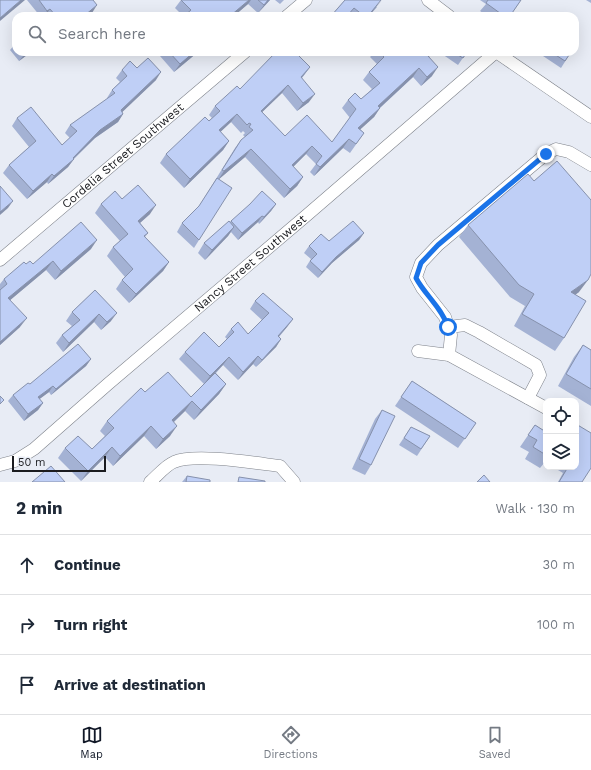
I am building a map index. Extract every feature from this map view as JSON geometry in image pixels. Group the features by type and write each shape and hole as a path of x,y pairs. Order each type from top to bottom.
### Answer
{"street":[{"path":"292,12 306,0"},
{"path":"428,0 444,12"},
{"name":"Cordelia Street Southwest","path":"0,260 240,56"},
{"name":"Nancy Street Southwest","path":"0,464 15,461 34,449 491,56"},
{"path":"502,56 591,117"},
{"path":"449,355 451,335 445,317 416,278 421,263 438,245 546,154 556,149 570,152 591,165"},
{"path":"448,327 465,325 536,365 540,375 528,398"},
{"path":"418,351 449,355 543,406"},
{"path":"150,482 173,462 190,458 280,466 294,482"}],"building":[{"path":"0,0 21,0 0,18"},
{"path":"39,0 93,0 97,5 89,12 53,12 50,9 47,11"},
{"path":"181,0 249,0 235,12 189,12 191,10"},
{"path":"258,0 268,0 264,5"},
{"path":"345,0 381,0 371,12 359,12 354,8 350,12 334,12"},
{"path":"488,0 521,0 513,12 498,12 486,3"},
{"path":"173,56 189,56 180,64"},
{"path":"272,56 299,56 310,67 301,77 315,94 303,103 288,85 261,111 285,136 307,115 332,142 356,109 348,100 355,93 361,99 380,83 369,72 384,57 383,56 428,56 438,67 427,77 419,68 378,106 380,108 358,128 364,133 356,144 349,139 320,167 316,164 322,156 312,146 292,165 303,177 290,189 251,149 224,171 222,170 241,140 253,130 249,127 251,124 249,123 247,125 237,114 219,130 229,141 190,179 166,154 205,117 209,121 220,111 215,106 237,86 240,89"},
{"path":"557,56 568,56 565,61"},
{"path":"148,58 161,72 121,110 123,114 100,130 73,158 74,159 54,176 52,174 33,191 9,165 36,141 17,118 31,107 62,145 77,131 70,125 115,93 112,90 127,76 122,70 130,61 137,68"},
{"path":"557,161 591,200 591,274 588,280 571,292 586,301 564,338 522,314 534,294 519,285 468,225 528,174 534,181"},
{"path":"217,178 232,188 199,240 182,223 199,206"},
{"path":"138,185 156,205 138,221 148,233 144,236 169,262 136,294 122,280 133,269 113,247 128,234 101,204 115,191 122,199"},
{"path":"0,186 13,201 0,212"},
{"path":"262,191 276,204 264,217 262,216 242,233 231,221"},
{"path":"229,221 234,227 212,250 204,243"},
{"path":"353,221 364,233 336,257 322,272 310,261 317,254 309,246 321,234 329,241"},
{"path":"81,222 97,240 61,271 53,261 8,298 27,318 0,342 0,290 7,284 4,279 24,262 26,264 30,261 33,264"},
{"path":"95,290 117,313 107,322 99,314 69,343 62,335 80,320 72,312"},
{"path":"263,293 293,319 278,336 281,339 262,360 258,356 243,372 229,357 210,376 185,352 204,332 219,347 234,332 231,329 238,322 248,334 269,313 255,301"},
{"path":"78,344 91,359 56,389 53,386 38,397 43,403 28,414 13,395 28,383 30,384"},
{"path":"583,345 591,350 591,389 566,374"},
{"path":"168,372 191,397 215,373 226,384 201,410 192,401 172,420 177,426 163,439 151,426 120,456 112,447 88,471 65,448 78,436 92,449 114,428 107,421 141,388 145,392"},
{"path":"412,381 476,423 465,439 401,397"},
{"path":"0,396 4,400 0,404"},
{"path":"382,410 395,416 371,465 359,459"},
{"path":"535,425 543,430 543,453 533,447 537,440 528,435"},
{"path":"579,426 591,433 591,468 582,482 559,482 566,470 579,470"},
{"path":"411,427 430,436 421,449 404,438"},
{"path":"51,466 65,482 32,482"},
{"path":"484,475 490,482 477,482"},
{"path":"187,476 210,480 210,482 186,482"},
{"path":"239,477 265,481 265,482 238,482"}],"route":[{"path":"448,327 445,317 416,278 421,263 438,245 546,154"}]}
